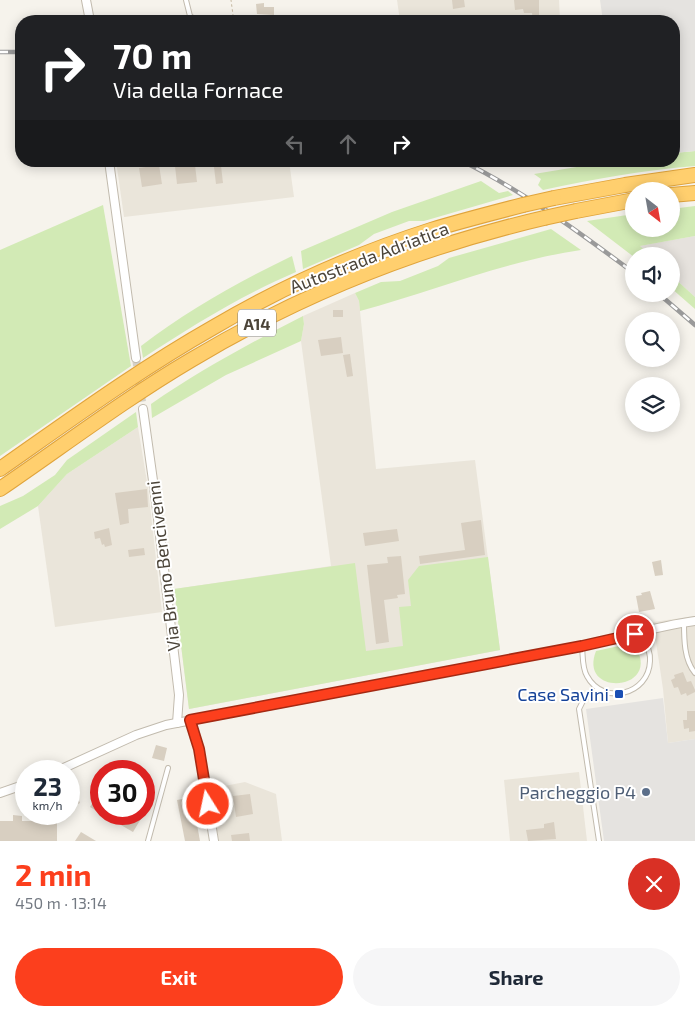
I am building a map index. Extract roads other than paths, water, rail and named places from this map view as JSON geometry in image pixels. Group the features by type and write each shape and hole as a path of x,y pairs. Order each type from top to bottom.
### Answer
{"highway":[{"name":"Autostrada Adriatica","path":"0,469 142,370 191,340 246,309 319,274 396,242 455,223 522,205 634,183 695,175"},
{"path":"680,194 695,193"},
{"name":"Autostrada Adriatica","path":"0,489 152,384 214,346 264,319 331,287 402,259 496,229 625,202"}],"street":[{"path":"86,0 89,15"},
{"path":"110,167 136,358"},
{"name":"Via Bruno Bencivenni","path":"143,409 179,695 177,723"},
{"path":"80,761 159,727 582,646 641,633 667,625 695,621"},
{"path":"190,720 199,749 214,841"},
{"path":"0,793 15,788"}],"lane":[{"path":"186,0 190,15"},
{"path":"684,622 689,666 695,673"},
{"path":"582,646 584,670 591,683 598,689 614,694 625,693 636,688 645,679 650,668 649,652 641,633"},
{"path":"598,689 584,699 579,709 599,841"},
{"path":"148,841 168,768"}],"tunnel":[{"path":"136,358 143,409"}],"railway":[{"path":"0,52 15,52"},
{"path":"474,167 529,199 625,266"},
{"path":"668,302 695,325"}],"place":[{"name":"Case Savini","path":"619,694"},
{"name":"Parcheggio P4","path":"646,792"}]}
